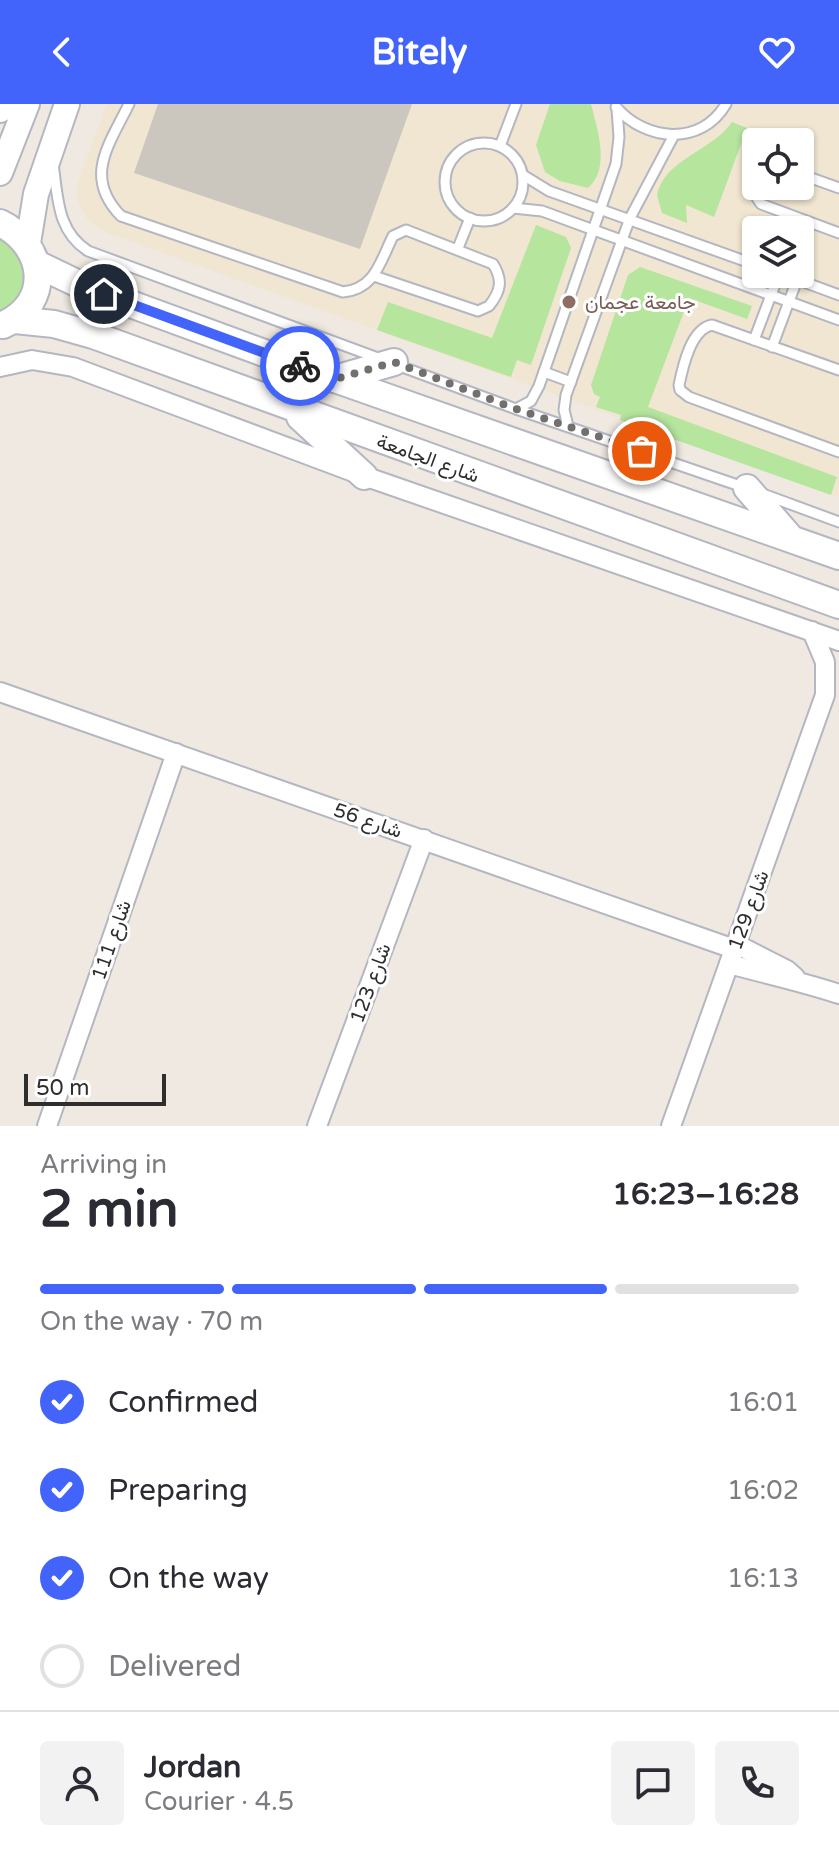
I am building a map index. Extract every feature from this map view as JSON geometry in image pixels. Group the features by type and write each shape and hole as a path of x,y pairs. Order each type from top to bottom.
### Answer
{"main road":[{"path":"0,223 16,231 32,254 87,288 335,379 839,556"},
{"path":"7,323 31,301 36,289 32,254"},
{"name":"شارع الجامعة","path":"7,323 74,329 839,605"},
{"path":"335,379 394,362"},
{"path":"291,409 364,476"},
{"path":"747,488 791,538"}],"street":[{"path":"0,110 12,104"},
{"path":"0,173 27,104"},
{"path":"32,254 36,194 67,104"},
{"path":"0,367 32,360 73,367 364,476 839,641"},
{"name":"شارع 129","path":"671,1126 825,695 825,662 812,631"},
{"name":"شارع 129","path":"825,695 839,678"},
{"name":"شارع 56","path":"0,692 424,839 787,970 796,980 839,994"},
{"name":"شارع 111","path":"47,1126 176,753"},
{"name":"شارع 123","path":"317,1126 424,839"}],"lane":[{"path":"129,104 100,168 105,195 121,216 343,292 366,285 374,276 393,236 399,232 414,232 493,264 501,285 489,306 478,311 374,276"},
{"path":"500,146 516,104"},
{"path":"616,106 633,124 654,134 674,135 693,132 710,122 726,104"},
{"path":"516,409 531,401 544,372 602,207 618,151 616,106"},
{"path":"568,426 564,410 571,382 630,218 659,157 674,135"},
{"path":"486,142 511,153 523,175 523,187 513,208 500,217 485,221 470,218 459,211 446,189 450,163 459,152 486,142"},
{"path":"51,145 62,220 76,243 88,251 516,409 839,522"},
{"path":"523,175 549,191 602,207 742,260"},
{"path":"814,179 839,188"},
{"path":"758,200 761,204 839,233"},
{"path":"513,208 534,208 839,320"},
{"path":"458,248 470,218"},
{"path":"814,286 839,295"},
{"path":"754,340 775,288"},
{"path":"772,347 794,288"},
{"path":"839,370 712,325 705,326 696,336 680,379 680,390 689,397 839,452"},
{"path":"544,372 571,382"}],"shaded area":[{"name":"جامعة عجمان","path":"107,104 839,104 839,497 108,233 88,221 78,202 77,185"}],"green space":[{"path":"550,104 591,104 601,159 595,180 588,188 560,181 545,172 536,145"},
{"path":"732,122 747,128 742,128 742,141 714,217 686,205 687,223 662,213 657,195 669,172 724,132"},
{"path":"536,225 566,237 571,248 531,365 517,360 511,377 377,330 388,302 492,338"},
{"path":"0,229 28,256 26,295 0,318"},
{"path":"640,267 752,306 747,319 689,298 648,407 837,477 831,495 620,420 621,415 596,407 600,397 594,394 591,385 628,275"}],"building":[{"path":"158,104 412,104 360,249 134,173"}],"way so far":[{"path":"300,366 335,379 394,362 516,409 642,451"}],"place":[{"name":"جامعة عجمان","path":"569,302"}],"route":[{"path":"104,294 300,366"}]}
